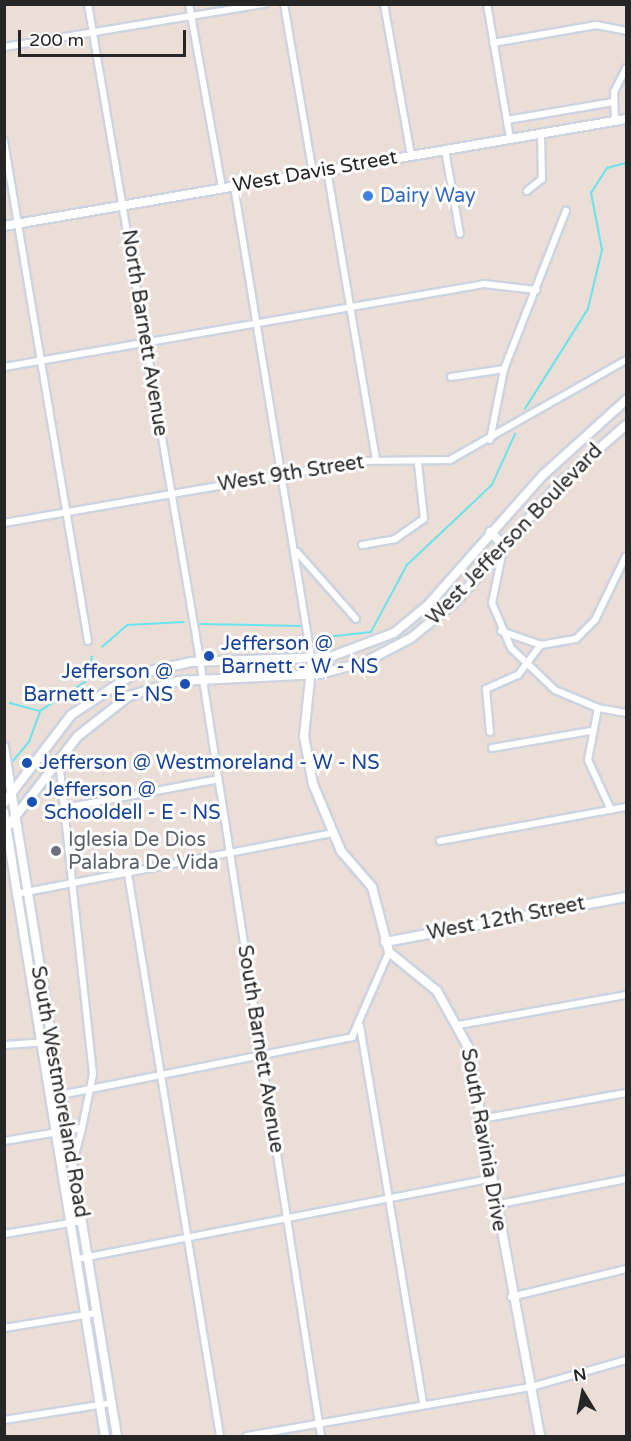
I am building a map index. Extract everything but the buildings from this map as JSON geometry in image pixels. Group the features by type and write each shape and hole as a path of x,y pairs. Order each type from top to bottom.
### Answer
{"main road":[{"name":"West Davis Street","path":"4,226 627,119"},
{"name":"West Jefferson Boulevard","path":"4,803 9,791 30,770 71,715 112,685 157,667 199,661 312,660 351,652 404,626 557,460 627,400"},
{"name":"West Jefferson Boulevard","path":"6,830 90,723 114,705 160,685 199,679 310,676 354,666 411,638 456,601 559,484 626,428"},
{"path":"490,532 504,545"},
{"name":"South Ravinia Drive","path":"312,660 305,743 311,779 346,859 372,887 389,952 437,991 459,1025 481,1119 511,1297 540,1437"},
{"name":"South Westmoreland Road","path":"4,747 26,892 56,1132 105,1437"},
{"path":"9,768 19,774 30,770"},
{"name":"South Westmoreland Road","path":"4,812 8,858 45,1043 60,1095 67,1131 117,1437"},
{"name":"West 12th Street","path":"385,942 627,897"}],"street":[{"name":"North Barnett Avenue","path":"88,4 199,661"},
{"path":"189,4 222,188"},
{"path":"4,47 264,4"},
{"path":"284,4 313,172"},
{"path":"384,4 411,156"},
{"path":"487,4 510,139"},
{"path":"494,43 596,26 627,31"},
{"path":"615,121 613,102 627,68"},
{"path":"507,120 613,102"},
{"path":"526,191 542,179 541,134"},
{"path":"4,141 88,641"},
{"path":"445,150 460,234"},
{"path":"327,170 375,460"},
{"name":"South Ravinia Drive","path":"234,186 311,639 312,660"},
{"path":"490,440 504,369 537,290 566,211"},
{"path":"4,368 495,283 537,290"},
{"name":"West 9th Street","path":"4,523 375,460 418,464 450,460 490,440 627,360"},
{"path":"451,377 504,369"},
{"path":"362,545 394,539 424,519 418,464"},
{"path":"504,545 492,603 500,631 526,665 555,690 598,708 627,713"},
{"path":"295,550 356,619"},
{"path":"500,631 541,645 558,645 588,630 627,556"},
{"path":"490,732 486,689 518,675 541,645"},
{"name":"South Barnett Avenue","path":"199,661 199,679 288,1219 321,1437"},
{"path":"598,708 590,731 589,768 611,810"},
{"path":"492,748 590,731"},
{"path":"41,753 55,765 65,808 74,884 91,1089 72,1162"},
{"path":"65,808 215,780"},
{"path":"440,841 627,807"},
{"path":"16,894 333,833"},
{"path":"128,874 220,1437"},
{"path":"60,1095 348,1039 359,1026 389,952"},
{"path":"459,1025 627,995"},
{"path":"359,1026 423,1404"},
{"path":"4,1045 45,1043"},
{"path":"481,1119 627,1093"},
{"path":"4,1141 82,1128"},
{"path":"77,1259 490,1179"},
{"path":"494,1205 627,1179"},
{"path":"4,1234 82,1221"},
{"path":"511,1297 627,1269"},
{"path":"4,1328 97,1313"},
{"path":"247,1437 423,1404 531,1387 627,1360"},
{"path":"4,1420 111,1403"}],"waterway":[{"path":"525,409 588,309 602,250 591,193 607,168 626,163"},
{"path":"318,638 371,632 407,565 492,485 515,434"},
{"path":"102,647 127,625 184,622"},
{"path":"198,624 300,626"},
{"path":"13,761 29,742 40,711 85,682 92,657"},
{"path":"10,703 40,711"}],"place":[{"name":"Dairy Way","path":"368,196"},
{"name":"Jefferson @ Barnett - W - NS","path":"209,656"},
{"name":"Jefferson @ Barnett - E - NS","path":"185,684"},
{"name":"Jefferson @ Westmoreland - W - NS","path":"27,763"},
{"name":"Jefferson @ Schooldell - E - NS","path":"32,802"},
{"name":"Iglesia De Dios Palabra De Vida","path":"56,851"}]}
